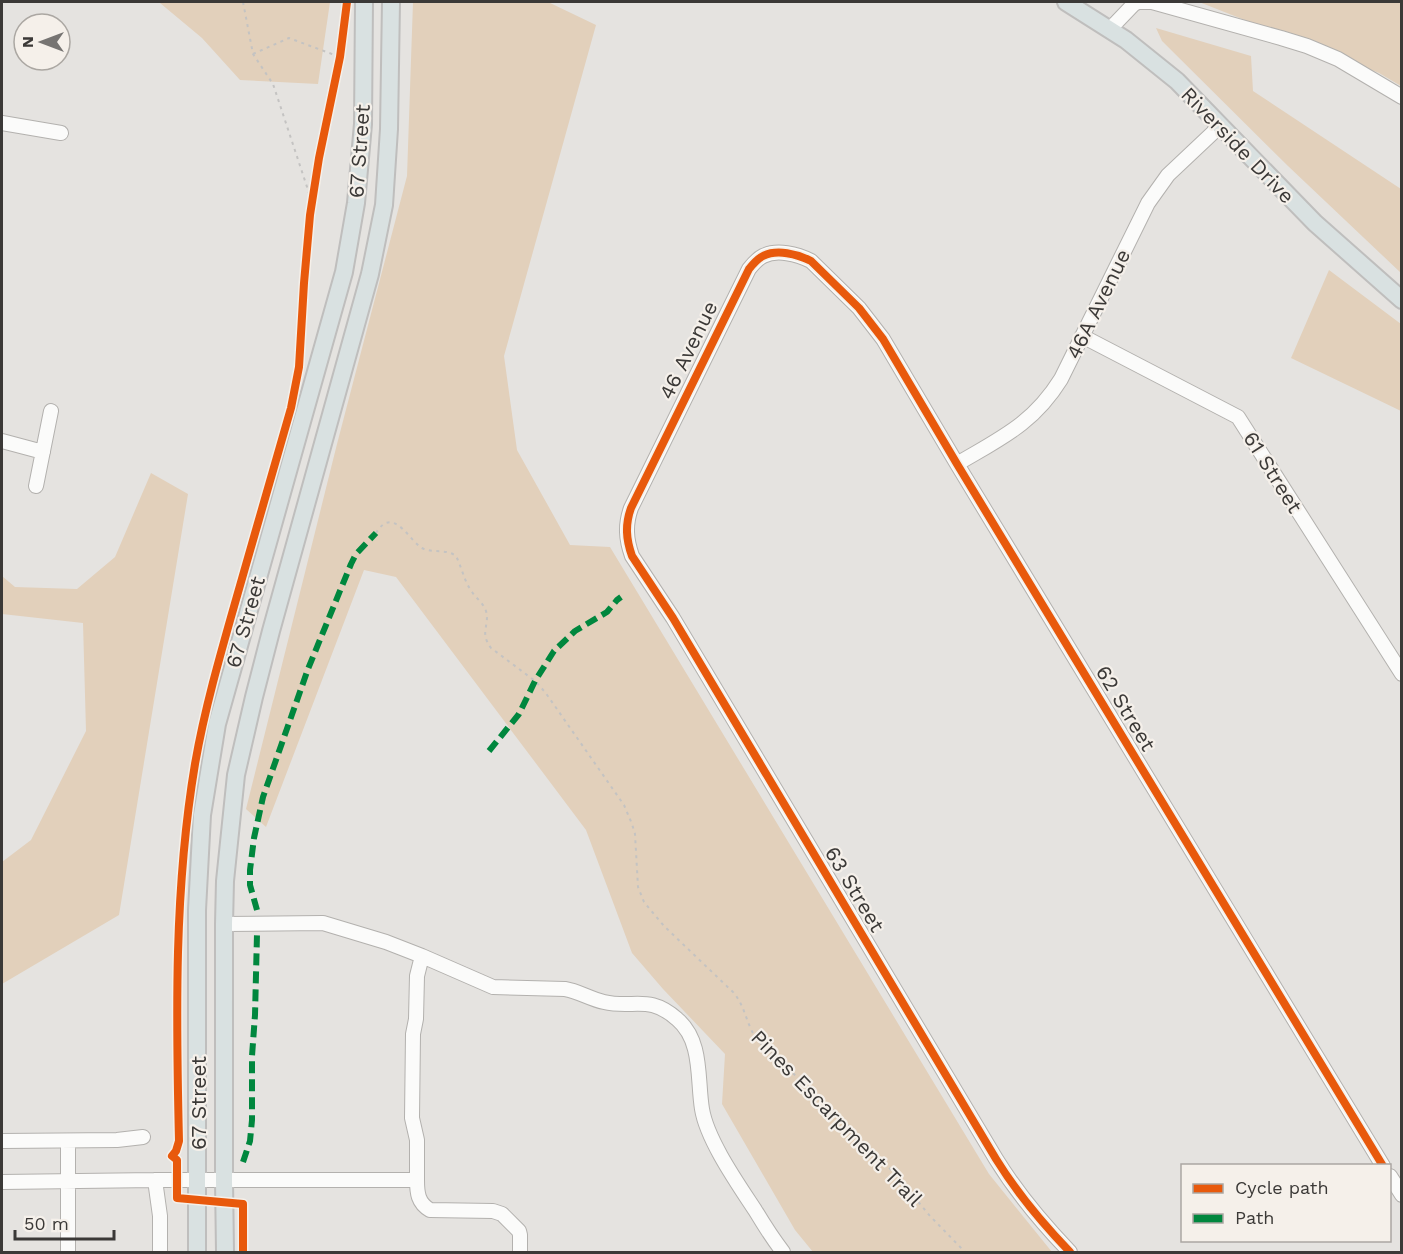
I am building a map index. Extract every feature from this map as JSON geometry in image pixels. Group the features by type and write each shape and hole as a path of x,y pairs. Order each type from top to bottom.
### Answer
{"main road":[{"name":"67 Street","path":"197,1252 197,910 202,815 217,724 344,272 356,203 363,124 364,2"},
{"name":"67 Street","path":"225,1252 224,924 225,881 236,775 268,642 370,274 384,205 389,129 391,2"},
{"name":"Riverside Drive","path":"1066,2 1125,39 1177,81 1315,223 1401,300"}],"street":[{"path":"1110,29 1134,4 1152,2 1307,46 1338,59 1401,97"},
{"path":"2,123 61,132"},
{"name":"46A Avenue","path":"957,464 1018,428 1052,393 1139,219 1155,192 1168,175 1220,126"},
{"name":"46 Avenue","path":"626,533 631,508 748,269 762,256 778,253 791,254 811,261 828,276"},
{"name":"62 Street","path":"828,276 859,308 883,339 1382,1164"},
{"name":"61 Street","path":"1082,336 1238,417 1401,674"},
{"path":"36,486 51,411"},
{"path":"2,441 43,452"},
{"name":"63 Street","path":"626,533 632,556 673,618 996,1159 1030,1208 1070,1252"},
{"path":"224,924 323,923 386,942 493,987 573,990 588,998 608,1003 651,1004 665,1009 679,1020 695,1046 703,1112 713,1139 738,1185 783,1252"},
{"path":"423,956 417,976 416,1019 413,1035 412,1118 417,1140 418,1198 430,1210 493,1211 505,1215 520,1235 520,1252"},
{"path":"2,1141 117,1140 143,1137"},
{"path":"68,1141 68,1252"},
{"path":"1391,1179 1401,1195"},
{"path":"155,1180 160,1216 160,1252"},
{"path":"2,1182 417,1180"}],"path":[{"path":"243,2 253,54 273,84 312,206"},
{"path":"253,54 290,38 340,57"},
{"path":"338,67 341,47"},
{"path":"312,206 316,180"}],"shaded area":[{"path":"149,2 330,2 318,84 240,80 202,38 160,3"},
{"path":"413,2 548,2 596,25 504,356 517,450 570,545 610,547 989,1174 1052,1252 813,1252 795,1230 722,1104 725,1054 632,953 586,830 396,577 364,570 266,827 246,809 407,176"},
{"path":"1199,2 1401,2 1401,86 1379,73"},
{"path":"1156,28 1251,56 1253,91 1401,189 1401,273 1288,166 1162,41"},
{"path":"1329,270 1401,324 1401,411 1291,358"},
{"path":"151,473 188,494 119,915 2,984 2,862 31,840 86,731 83,623 2,614 2,576 15,587 77,589 115,557"}],"marked path":[{"path":"257,910 250,885 250,870 263,797 308,669 351,564 356,554 376,533"},
{"path":"489,751 519,714 535,681 554,651 575,631 607,612 621,597"},
{"path":"243,1162 250,1141 252,1120 257,934"}],"cycle path":[{"path":"243,1252 243,1204 177,1198 177,1160 172,1156 179,1141 177,999 183,858 195,764 208,701 291,408 299,367 310,215 340,57 347,2"},
{"path":"1070,1252 1030,1207 996,1159 673,618 630,550 627,526 631,508 749,269 759,259 769,254 787,253 811,261 859,308 883,339 1382,1164"}]}
